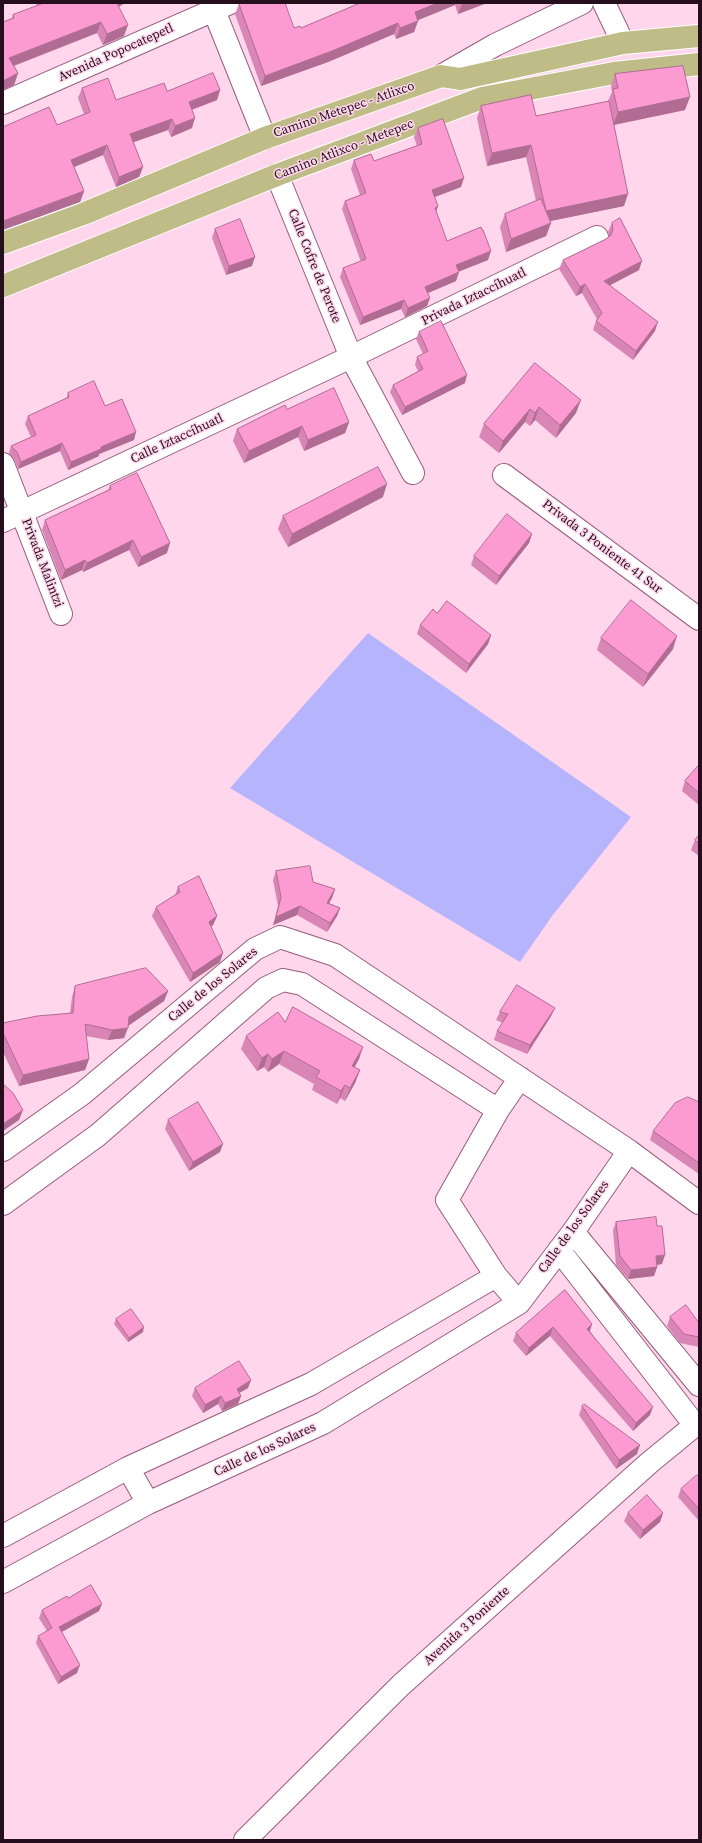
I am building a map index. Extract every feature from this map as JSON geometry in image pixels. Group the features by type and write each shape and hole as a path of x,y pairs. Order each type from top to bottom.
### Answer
{"main road":[{"name":"Camino Metepec - Atlixco","path":"3,243 83,214 265,138 441,76 460,79 623,43 699,36"},
{"name":"Camino Atlixco - Metepec","path":"3,286 277,175 482,98 614,73 699,64"}],"street":[{"path":"441,76 495,45 582,3"},
{"path":"604,3 623,43"},
{"path":"218,5 265,138"},
{"name":"Avenida Popocatepetl","path":"3,103 218,5"},
{"name":"Calle Cofre de Perote","path":"277,175 351,357 413,473"},
{"name":"Privada Iztaccíhuatl","path":"351,357 597,237"},
{"name":"Calle Iztaccíhuatl","path":"3,521 351,357"},
{"name":"Privada Malintzi","path":"3,464 23,512 61,614"},
{"name":"Privada 3 Poniente 41 Sur","path":"504,475 699,620"},
{"name":"Calle de los Solares","path":"3,1150 82,1094 255,949 280,937 335,955 629,1151 699,1203"},
{"path":"3,1204 98,1135 266,988 283,980 302,984 498,1110"},
{"path":"519,1303 496,1276 447,1200 498,1110 520,1078"},
{"name":"Calle de los Solares","path":"3,1582 148,1503 323,1423 519,1303 573,1232 629,1151"},
{"path":"573,1232 699,1384"},
{"path":"559,1250 697,1423"},
{"path":"3,1536 128,1468 310,1384 496,1276"},
{"name":"Avenida 3 Poniente","path":"245,1840 401,1684 697,1423"},
{"path":"128,1468 148,1503"}],"shaded area":[{"path":"368,633 631,817 552,916 520,962 230,788"}],"building":[{"path":"44,3 117,3 128,25 107,34 101,22 9,58 18,73 3,81 3,22 14,18 13,15"},
{"path":"285,3 294,28 300,26 301,28 360,3 438,3 415,12 418,21 400,28 398,23 332,51 265,76 239,4"},
{"path":"683,66 690,97 618,112 613,89 618,88 615,74"},
{"path":"213,73 220,90 189,102 195,118 175,126 172,119 130,134 143,167 119,177 107,145 71,160 84,191 3,221 3,127 49,107 57,125 90,112 82,88 108,78 116,100 164,83 167,91"},
{"path":"531,95 536,116 609,101 628,194 546,211 531,145 492,153 481,106"},
{"path":"443,119 464,178 432,190 438,206 435,208 447,241 481,227 491,251 456,265 459,272 425,287 430,298 408,308 404,300 363,317 343,268 366,259 345,201 366,193 354,160 371,154 374,161 422,144 418,128"},
{"path":"541,199 551,223 511,239 505,214"},
{"path":"620,218 642,261 604,281 658,322 636,351 596,321 602,313 585,284 580,287 563,260 606,239 611,235 613,229 612,223"},
{"path":"240,219 255,257 229,266 215,229"},
{"path":"441,321 467,375 405,407 393,385 423,369 417,357 428,351 419,332"},
{"path":"535,363 581,400 560,425 539,407 535,413 530,409 503,441 484,424"},
{"path":"94,381 105,406 122,399 136,432 71,462 62,443 21,462 17,452 11,446 36,435 28,416 69,397 68,393"},
{"path":"334,388 349,422 308,440 302,426 249,451 237,429 285,405 287,409"},
{"path":"378,467 387,484 292,534 283,516"},
{"path":"137,473 170,543 141,557 133,540 87,563 85,560 65,570 45,520 111,489 110,486"},
{"path":"507,514 532,534 499,576 474,556"},
{"path":"631,600 677,636 648,674 601,638"},
{"path":"447,601 491,635 469,664 420,625 433,609 437,613"},
{"path":"699,765 699,793 685,781"},
{"path":"699,835 699,844 695,840"},
{"path":"310,866 313,882 335,889 327,903 340,908 330,923 300,906 276,917 281,897 276,871"},
{"path":"199,876 217,916 209,922 223,953 193,973 156,907 180,892 178,887"},
{"path":"146,968 168,991 129,1017 128,1028 112,1030 85,1024 89,1059 23,1075 3,1033 3,1023 37,1016 73,1013 75,986"},
{"path":"517,985 555,1008 530,1045 497,1031 508,1014 500,1012"},
{"path":"293,1007 363,1047 352,1066 360,1070 350,1088 345,1085 341,1091 316,1077 320,1071 284,1051 272,1059 268,1054 262,1058 246,1036 278,1012 285,1022"},
{"path":"3,1084 13,1093 23,1110 3,1124"},
{"path":"688,1097 699,1102 699,1163 653,1131 675,1103"},
{"path":"198,1102 223,1144 193,1162 168,1120"},
{"path":"656,1217 657,1226 662,1226 665,1255 656,1256 657,1267 631,1270 620,1256 616,1222"},
{"path":"565,1290 592,1324 587,1329 653,1407 636,1423 553,1327 529,1348 516,1333"},
{"path":"686,1305 699,1323 699,1337 684,1334 670,1317"},
{"path":"131,1309 144,1327 129,1338 116,1319"},
{"path":"239,1361 251,1380 237,1389 241,1396 225,1403 221,1396 205,1405 195,1388"},
{"path":"584,1404 640,1445 619,1460 582,1406"},
{"path":"697,1475 699,1477 699,1509 681,1489"},
{"path":"647,1495 663,1513 643,1530 628,1513"},
{"path":"91,1585 102,1604 59,1627 80,1665 61,1677 38,1636 52,1628 42,1610"}]}
